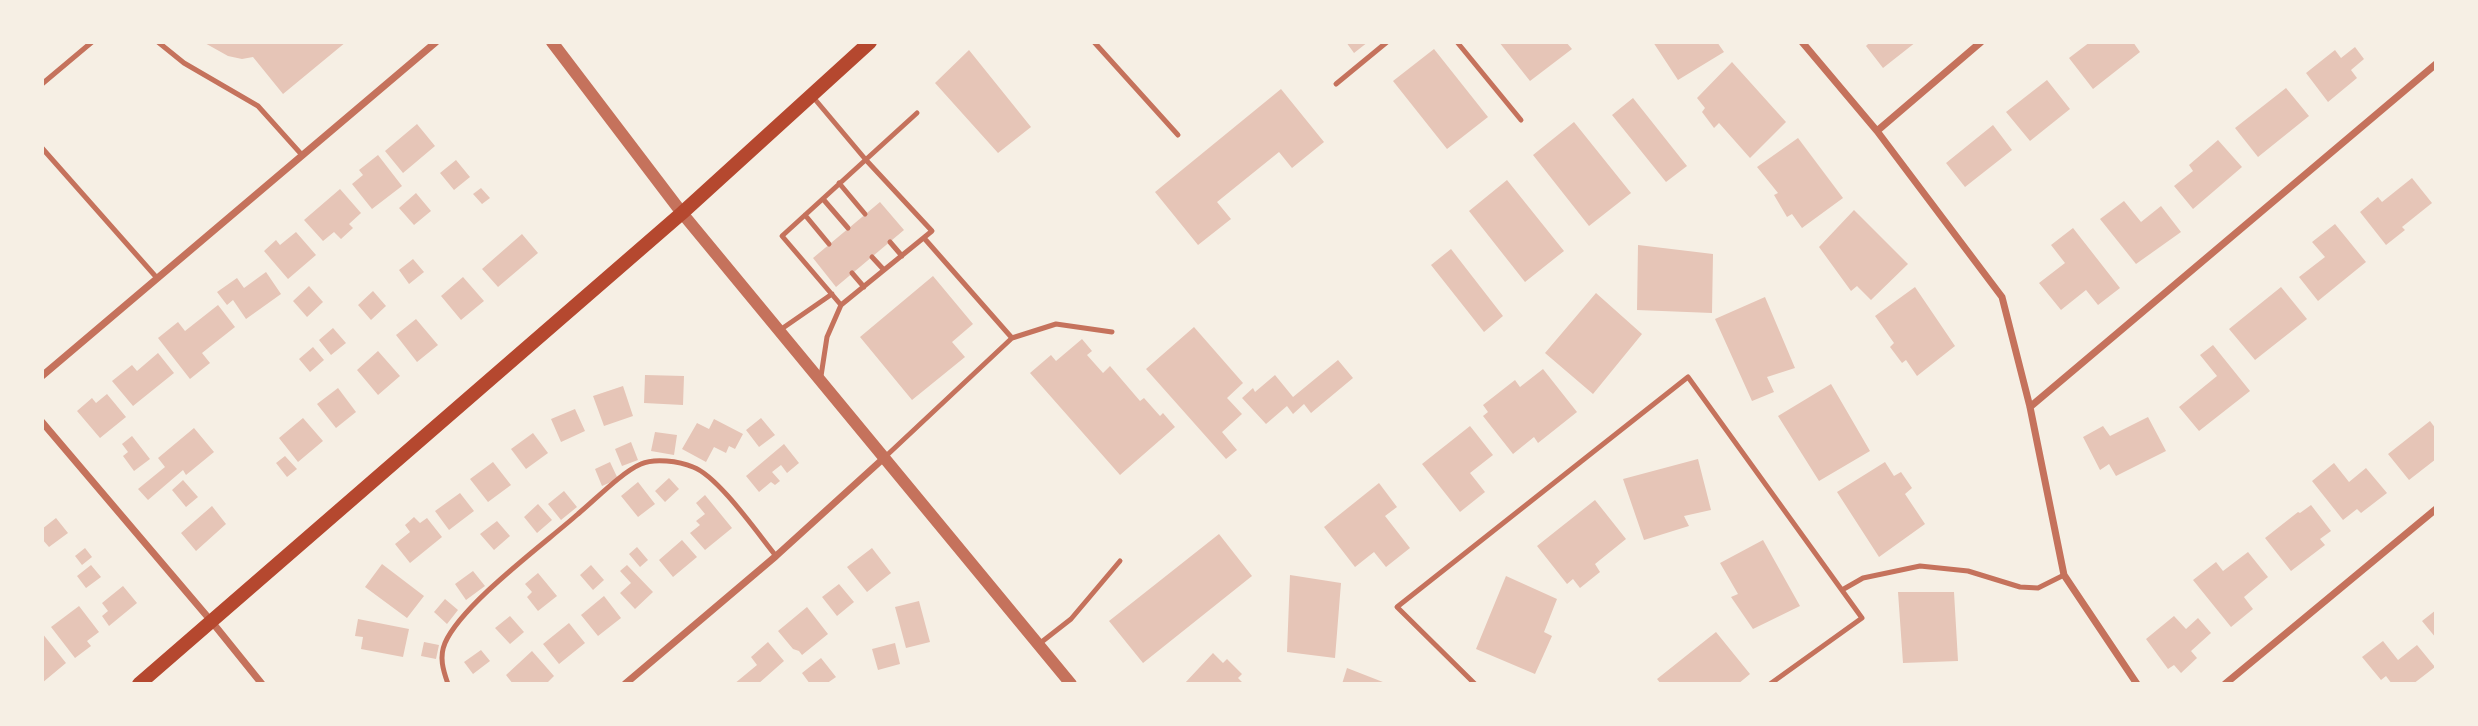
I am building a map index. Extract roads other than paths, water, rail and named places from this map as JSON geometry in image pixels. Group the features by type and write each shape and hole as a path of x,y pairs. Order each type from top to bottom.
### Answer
{"main road":[{"path":"139,684 682,213 870,42"}],"street":[{"path":"42,376 436,42"},
{"path":"552,42 682,213 1071,684"},
{"path":"1802,42 1877,131 2002,297 2030,407 2064,575 2137,684"},
{"path":"1877,131 1980,42"},
{"path":"2030,407 2436,64"},
{"path":"42,422 262,684"},
{"path":"625,684 776,556 885,457"},
{"path":"2225,684 2436,509"}],"lane":[{"path":"42,84 92,42"},
{"path":"159,42 184,63 258,106 302,155"},
{"path":"1094,42 1178,135"},
{"path":"1336,84 1387,42"},
{"path":"1457,42 1521,120"},
{"path":"811,95 932,231 841,305 827,337 820,379"},
{"path":"841,305 782,236 916,113"},
{"path":"42,148 157,278"},
{"path":"839,183 866,214"},
{"path":"823,199 848,228"},
{"path":"805,215 830,244"},
{"path":"924,237 1012,338"},
{"path":"890,242 902,256"},
{"path":"872,257 884,270"},
{"path":"852,273 864,286"},
{"path":"779,330 832,294"},
{"path":"885,457 1012,338 1056,324 1112,332"},
{"path":"1475,684 1397,607 1688,377 1862,618 1770,684"},
{"path":"447,684 441,658 445,642 464,617 491,590 641,463 665,461 694,467 713,480 776,556"},
{"path":"1039,644 1071,619 1121,561"},
{"path":"1842,590 1863,578 1920,565 1968,571 2020,587 2038,588 2064,575"}]}
